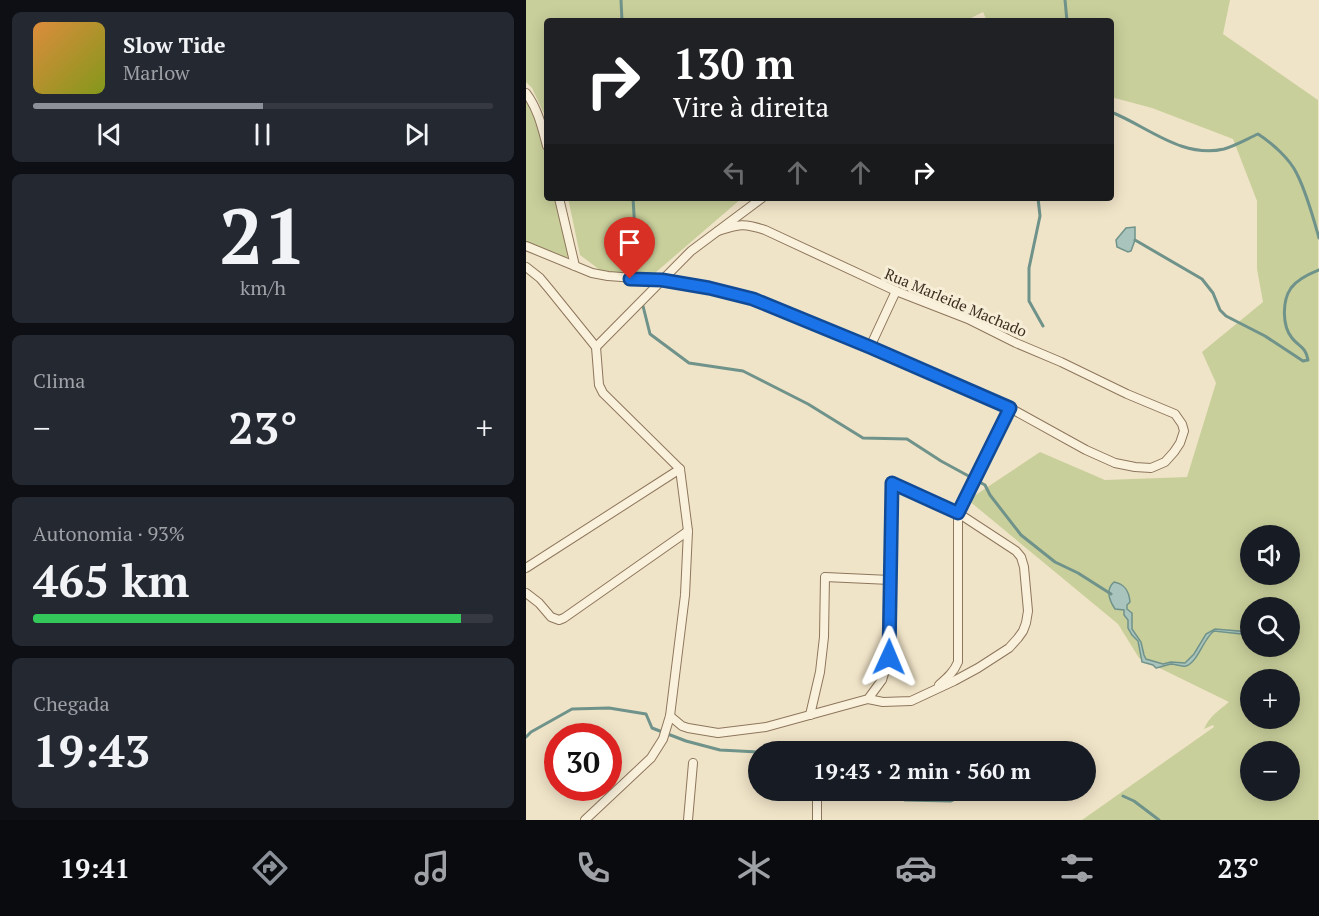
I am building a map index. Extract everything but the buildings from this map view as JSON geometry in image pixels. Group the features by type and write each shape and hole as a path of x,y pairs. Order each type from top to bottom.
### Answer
{"street":[{"path":"526,93 535,107 544,134"},
{"path":"560,201 575,266"},
{"path":"596,347 691,251 758,201"},
{"name":"Rua Marleide Machado","path":"718,231 744,224 785,239 896,291 968,319 1127,394 1175,414 1180,419 1184,431 1180,443 1165,462 1151,468 1135,467 1115,463 1086,450 1010,408"},
{"path":"526,246 592,273 662,280 753,299 1010,408 958,513 958,662 950,676 934,690"},
{"path":"526,267 540,278 596,347 599,385 603,393 680,469 688,531 685,595 670,717 665,735 651,758 590,818"},
{"path":"870,347 896,291"},
{"path":"526,568 680,469"},
{"path":"670,717 682,726 718,733 766,727 868,699 883,702 911,701 978,668 1009,648 1023,631 1028,611 1021,557 1007,543 958,513 892,483 889,657 882,680 868,699"},
{"path":"526,593 552,617 559,620 688,531"},
{"path":"810,715 820,672 824,637 825,578 890,580"},
{"path":"688,820 693,764"},
{"path":"817,801 817,820"}],"green space":[{"path":"526,0 1230,0 1223,34 1318,100 1318,820 1082,820 1214,727 1213,725 1204,729 1211,717 1229,702 1139,658 1118,624 968,500 1040,452 1105,480 1187,477 1216,383 1202,352 1263,302 1257,269 1257,201 1233,139 1152,108 1114,98 1114,18 986,18 983,12 971,18 544,18 544,114 532,88 526,82"},
{"path":"526,97 537,122 544,149 544,201 558,201 569,255 566,258 526,243"},
{"path":"569,201 739,201 655,273 608,276 580,255"}],"water":[{"path":"1135,227 1135,240 1131,251 1117,247 1116,240 1126,228"},
{"path":"1114,582 1121,584 1127,591 1130,602 1127,609 1132,613 1132,629 1141,642 1146,659 1163,664 1185,663 1194,654 1206,634 1215,629 1240,631 1240,634 1214,631 1190,664 1184,666 1171,664 1156,668 1142,662 1138,641 1128,628 1124,610 1115,609 1111,602 1109,592"}],"waterway":[{"path":"621,0 622,18"},
{"path":"1065,0 1067,18"},
{"path":"1114,113 1165,140 1194,149 1209,151 1224,149 1258,134 1280,152 1294,168 1307,198 1319,238"},
{"path":"633,201 637,265"},
{"path":"1038,201 1040,216 1029,268 1029,301 1043,326"},
{"path":"1135,240 1202,279 1226,316 1265,336 1303,361 1308,360 1307,356 1286,327 1286,300 1294,285 1319,270"},
{"path":"643,306 650,334 689,363 743,371 808,404 863,438 907,439 985,485 1021,535 1055,562 1078,573 1111,594"},
{"path":"526,737 572,709 609,708 646,714 652,728 686,741 720,750 748,751"},
{"path":"1123,796 1134,801 1159,820"}],"route":[{"path":"630,279 662,280 730,292 753,299 1010,408 958,513 892,483 889,657"}]}
